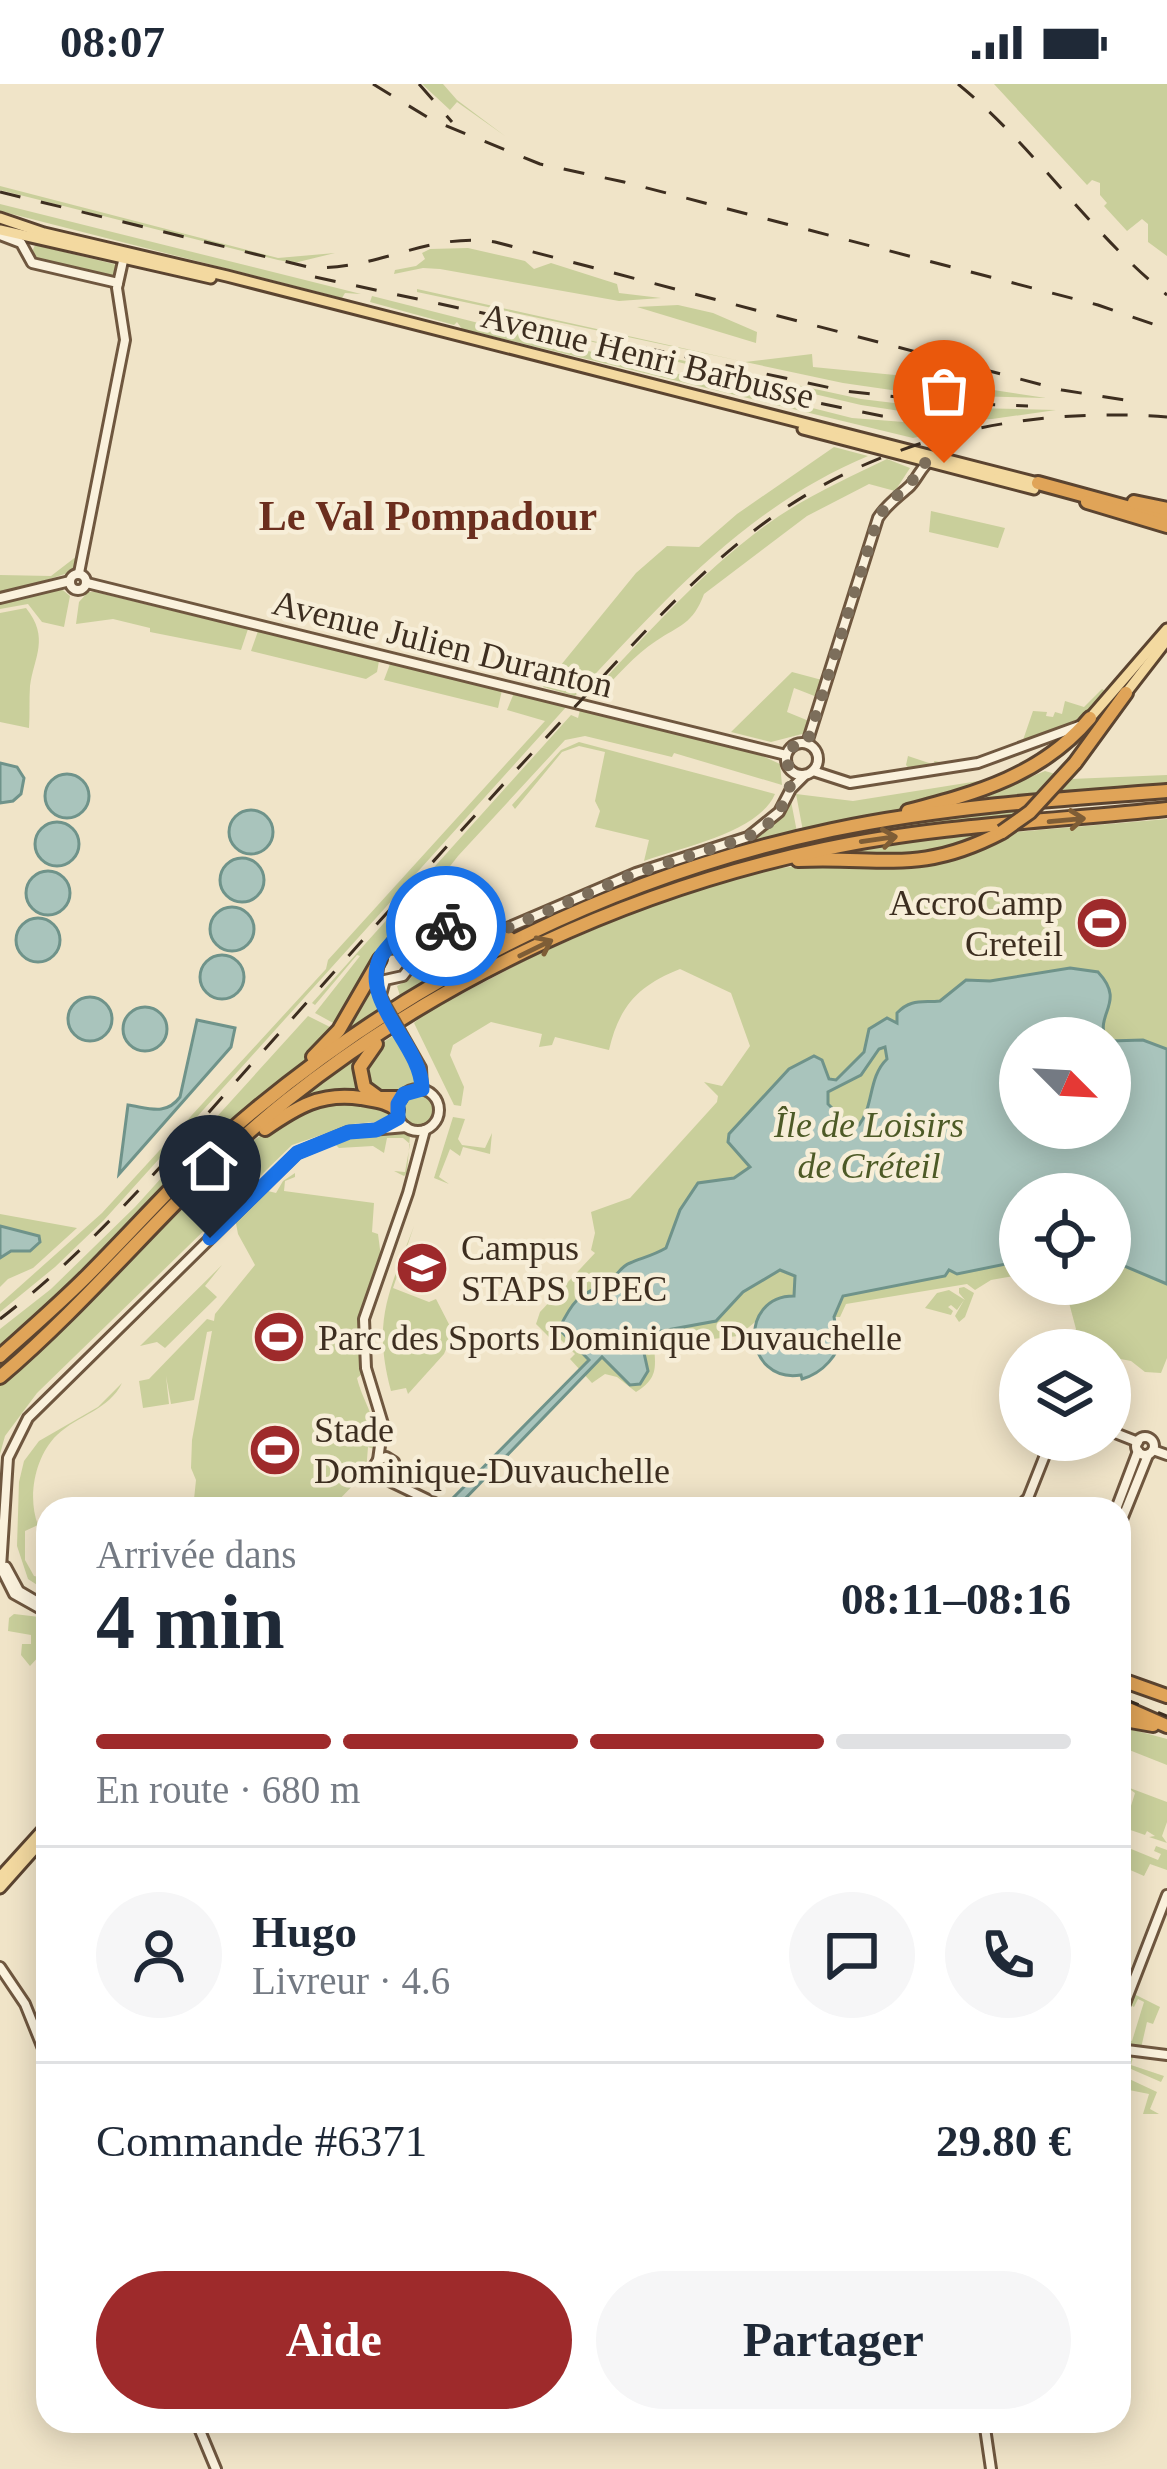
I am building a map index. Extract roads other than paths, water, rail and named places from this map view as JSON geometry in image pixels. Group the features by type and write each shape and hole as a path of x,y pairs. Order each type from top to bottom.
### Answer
{"highway":[{"path":"1036,486 1167,518"},
{"path":"1036,486 1167,518"},
{"path":"1088,502 1144,511"},
{"path":"1116,502 1167,518"},
{"path":"755,865 801,859 929,860 981,843 1030,812 1075,764 1126,693"},
{"path":"294,1078 406,1001 527,933 592,903 683,870 1004,782 1063,746 1090,718"},
{"path":"855,826 1167,793"},
{"path":"0,1377 286,1100 475,979 573,930 684,886 826,848 933,832 1167,812"},
{"path":"409,957 527,933"},
{"path":"0,1356 89,1275 205,1156 294,1078 339,1030 383,954"},
{"path":"398,1108 370,1094 361,1078 364,1057 399,1029"},
{"path":"229,1153 302,1104 327,1096 380,1101 398,1108"},
{"path":"1131,1683 1167,1696"},
{"path":"1131,1710 1166,1725"},
{"path":"1131,1721 1166,1725"}],"main road":[{"path":"0,218 123,261 245,283"},
{"path":"0,232 39,235 245,283"},
{"path":"0,232 26,250"},
{"path":"39,235 26,250 26,258 34,264 118,283"},
{"path":"0,598 70,580 80,573 125,340 118,283 123,261"},
{"name":"Avenue Henri Barbusse","path":"245,283 924,463 1036,486"},
{"name":"Avenue Henri Barbusse","path":"388,321 957,462 1036,486"},
{"path":"807,743 878,518 914,482 924,463 957,462"},
{"path":"80,573 87,583"},
{"name":"Avenue Julien Duranton","path":"70,580 76,590 87,583 786,755"},
{"path":"790,771 829,775 850,783 994,759 1052,738 1090,718 1167,629"},
{"path":"1126,693 1167,640"},
{"path":"790,790 786,755 794,745 807,743 815,749 829,775"},
{"path":"422,1089 421,1068 377,987 383,954 409,921 422,918 472,934 498,932 636,873 748,837 779,812 790,790 818,759"},
{"path":"383,1000 385,980 403,976 412,931 440,924"},
{"path":"383,954 398,948 409,957"},
{"path":"376,1130 410,1090 433,1094 439,1111 425,1130 364,1319 364,1353 381,1411 383,1468 416,1497"},
{"path":"398,1108 410,1129 413,1174"},
{"path":"36,1604 17,1592 2,1548 8,1458 28,1418 288,1160 349,1132 425,1130"},
{"path":"1131,1443 1167,1455"},
{"path":"1122,1497 1144,1450"},
{"path":"1129,1497 1144,1450"},
{"path":"1028,1497 1043,1461"},
{"path":"0,1877 36,1837"},
{"path":"0,1888 36,1848"},
{"path":"1131,1988 1167,1895"},
{"path":"0,1964 15,1977 36,2031"},
{"path":"1131,2050 1167,2055"},
{"path":"201,2433 216,2469"},
{"path":"986,2433 992,2469"}],"water":[{"path":"0,763 17,767 24,778 21,794 13,801 0,803"},
{"path":"67,774 82,781 89,796 82,811 67,818 52,811 45,796 52,781"},
{"path":"251,810 266,817 273,832 266,847 251,854 236,847 229,832 236,817"},
{"path":"57,822 72,829 79,844 72,859 57,866 42,859 35,844 42,829"},
{"path":"242,858 257,865 264,880 257,895 242,902 227,895 220,880 227,865"},
{"path":"48,871 63,878 70,893 63,908 48,915 33,908 26,893 33,878"},
{"path":"232,907 247,914 254,929 247,944 232,951 217,944 210,929 217,914"},
{"path":"38,918 53,925 60,940 53,955 38,962 23,955 16,940 23,925"},
{"path":"222,955 237,962 244,977 237,992 222,999 207,992 200,977 207,962"},
{"path":"1070,968 1098,972 1110,991 1105,1017 999,1017 999,1149 1131,1149 1131,1040 1167,1049 1167,1284 1131,1269 1131,1173 999,1173 999,1265 957,1274 949,1270 945,1276 843,1296 834,1317 837,1334 842,1334 834,1356 802,1379 768,1366 755,1339 763,1310 776,1300 794,1296 795,1276 780,1270 743,1292 716,1321 640,1335 648,1371 640,1384 630,1385 602,1357 467,1497 454,1497 589,1360 559,1329 573,1304 626,1265 666,1248 680,1210 698,1183 734,1178 750,1167 728,1142 729,1134 789,1069 814,1056 822,1060 829,1079 836,1080 864,1052 869,1029 887,1018 897,1023 897,1013 907,1005 940,1001 966,980 990,981","holes":["885,1047 887,1059 877,1074 864,1117 859,1125 849,1125 828,1104 828,1092 861,1075"]},
{"path":"90,997 105,1004 112,1019 105,1034 90,1041 75,1034 68,1019 75,1004"},
{"path":"145,1007 160,1014 167,1029 160,1044 145,1051 130,1044 123,1029 130,1014"},
{"path":"197,1020 235,1028 231,1047 119,1174 128,1105 163,1109 180,1097"},
{"path":"0,1226 39,1236 40,1242 30,1251 11,1251 0,1258"}],"railway":[{"path":"373,84 432,120 540,164 1098,305 1167,329"},
{"path":"419,84 452,122"},
{"path":"958,84 1167,295"},
{"path":"0,192 308,267 355,264 447,242 495,242 1062,390 1125,400"},
{"path":"315,277 845,391 1028,406"},
{"path":"780,395 882,416 964,422"},
{"path":"0,1319 130,1200 627,651 748,535 859,467 943,437 1031,420 1167,417"},
{"path":"1131,1702 1167,1716"}],"place":[{"name":"AccroCamp Creteil","path":"1102,923"},
{"name":"Campus STAPS UPEC","path":"422,1268"},
{"name":"Parc des Sports Dominique Duvauchelle","path":"279,1337"},
{"name":"Stade Dominique-Duvauchelle","path":"275,1450"}],"district":[{"name":"Le Val Pompadour","path":"428,515"}],"park label":[{"name":"Île de Loisirs de Créteil","path":"869,1144"}]}
